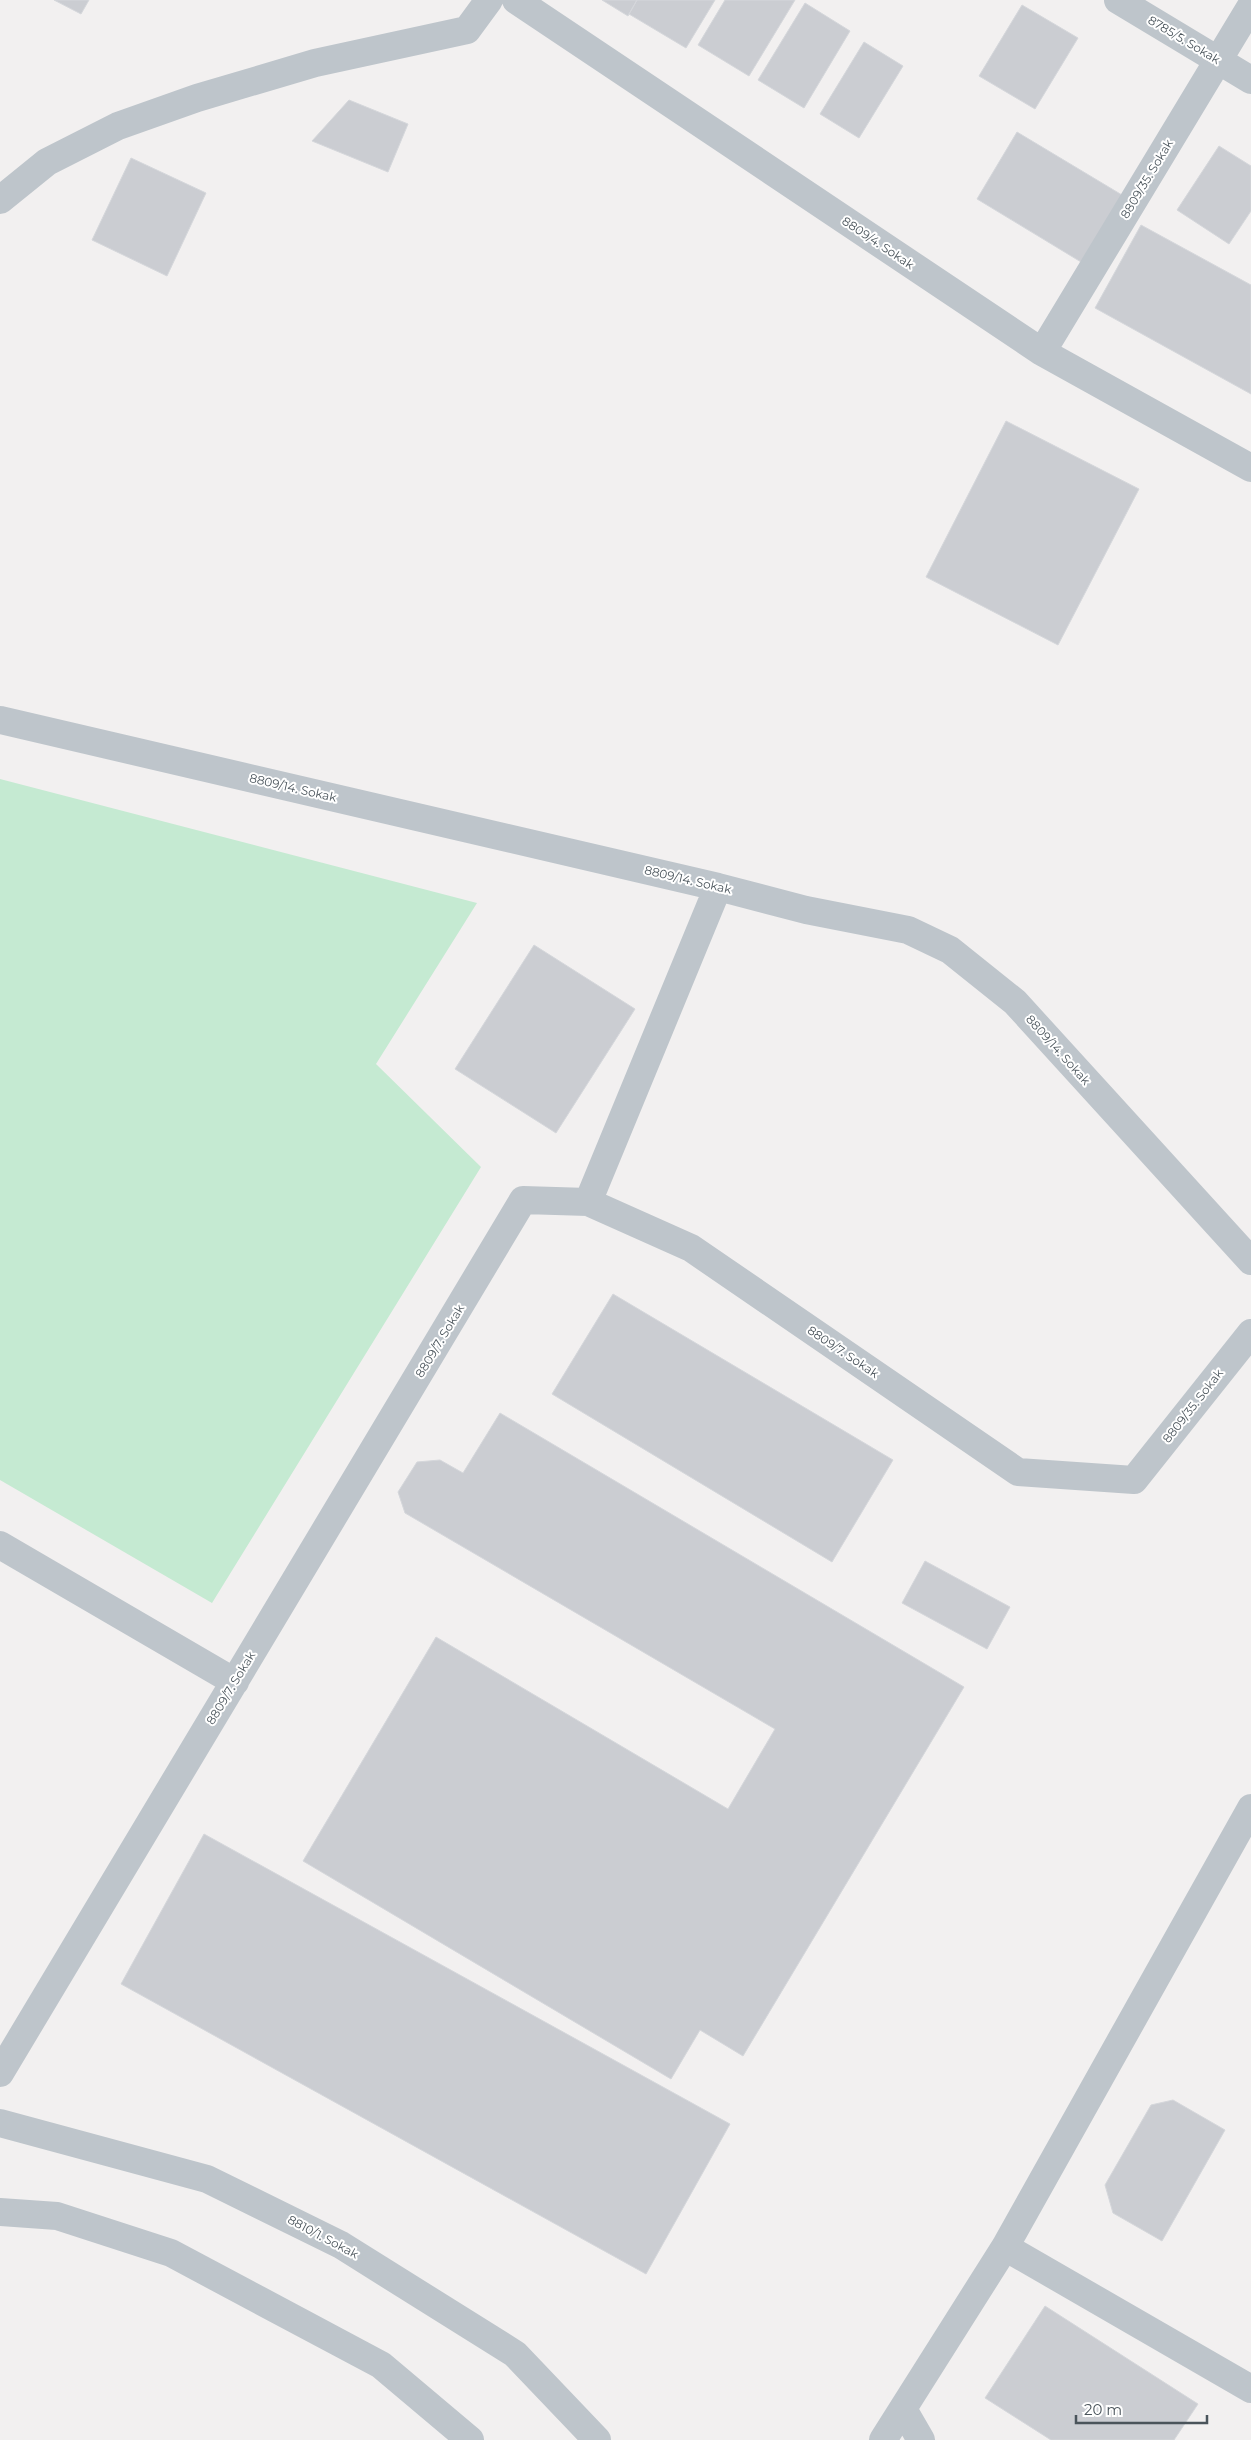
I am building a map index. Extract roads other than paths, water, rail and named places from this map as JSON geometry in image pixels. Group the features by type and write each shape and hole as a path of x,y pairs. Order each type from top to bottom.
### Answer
{"street":[{"path":"0,200 47,162 118,126 197,98 315,63 467,30 489,0"},
{"name":"8809/4. Sokak","path":"516,0 1042,352 1251,468"},
{"name":"8785/5. Sokak","path":"1118,0 1251,80"},
{"name":"8809/35. Sokak","path":"1042,352 1251,6"},
{"name":"8809/14. Sokak","path":"0,720 718,887 806,910 908,930 950,950 1015,1002 1251,1261"},
{"path":"588,1202 718,887"},
{"name":"8809/7. Sokak","path":"0,2073 523,1200 588,1202 691,1248 1018,1472 1134,1480"},
{"name":"8809/35. Sokak","path":"1134,1480 1251,1333"},
{"path":"0,1545 235,1682"},
{"path":"883,2440 1004,2247 1251,1808"},
{"name":"8810/1. Sokak","path":"0,2124 207,2179 341,2245 515,2354 597,2440"},
{"path":"0,2212 57,2216 171,2253 381,2365 470,2440"},
{"path":"1004,2247 1251,2389"},
{"path":"903,2409 921,2440"}]}
